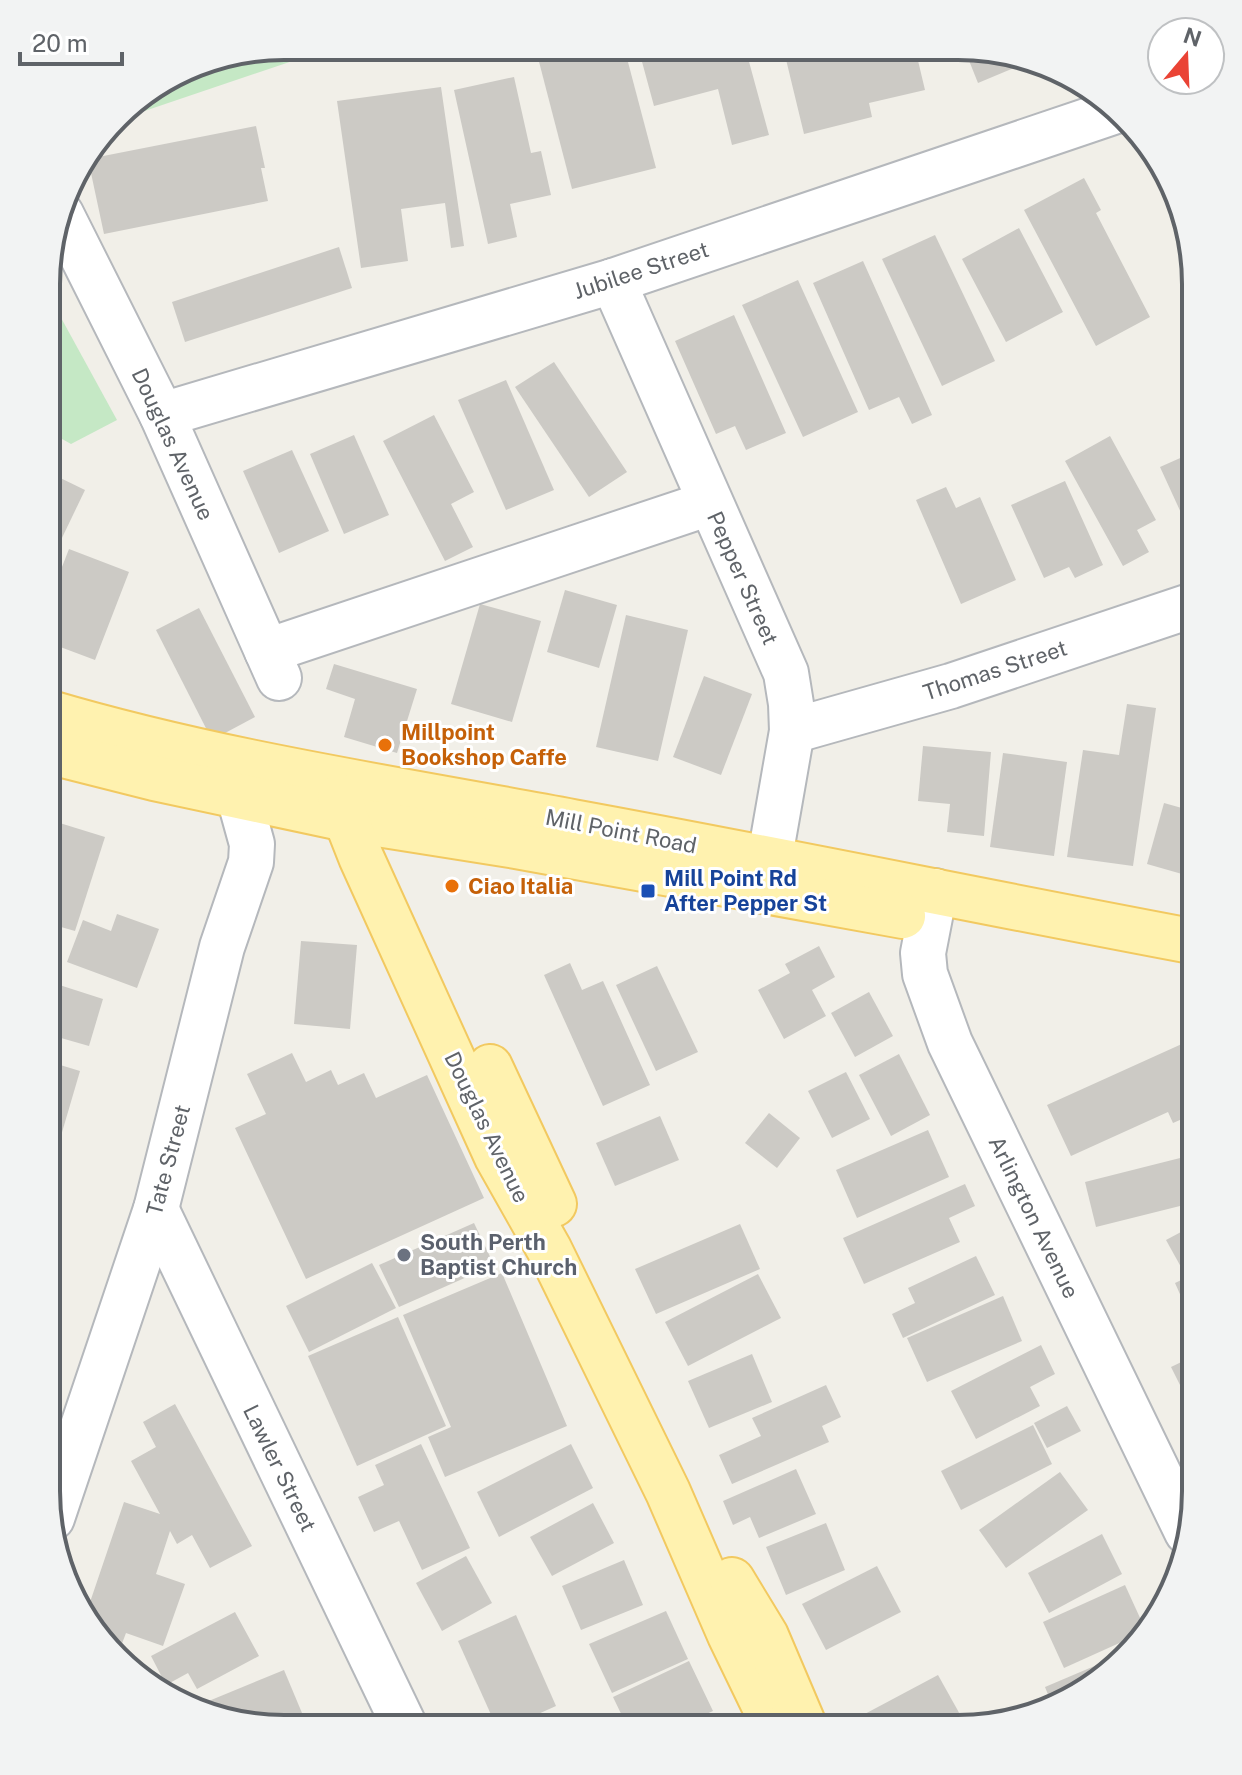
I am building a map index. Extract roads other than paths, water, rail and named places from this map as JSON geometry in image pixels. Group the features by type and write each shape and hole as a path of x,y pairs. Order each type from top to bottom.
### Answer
{"main road":[{"name":"Mill Point Road","path":"60,716 265,766 358,802"},
{"name":"Mill Point Road","path":"60,754 239,797 358,802 931,906 1182,940"},
{"name":"Douglas Avenue","path":"358,802 367,873 497,1157 549,1249 647,1449 769,1715"},
{"name":"Douglas Avenue","path":"358,802 395,862 697,1512 739,1593 766,1636 799,1715"},
{"name":"Mill Point Road","path":"931,906 1182,969"}],"street":[{"name":"Jubilee Street","path":"162,415 613,281 1104,115"},
{"name":"Douglas Avenue","path":"68,227 162,415 273,664 710,503"},
{"name":"Pepper Street","path":"613,281 786,673 792,731 767,875"},
{"name":"Thomas Street","path":"792,731 951,686 1182,609"},
{"name":"Tate Street","path":"60,1494 156,1209 222,947 251,862 252,844 239,797"},
{"name":"Arlington Avenue","path":"931,906 923,953 925,974 950,1043 1180,1518"},
{"name":"Lawler Street","path":"156,1209 399,1715"}],"place":[{"name":"Millpoint Bookshop Caffe","path":"385,745"},
{"name":"Ciao Italia","path":"452,886"},
{"name":"Mill Point Rd After Pepper St","path":"648,891"},
{"name":"South Perth Baptist Church","path":"404,1255"}]}
